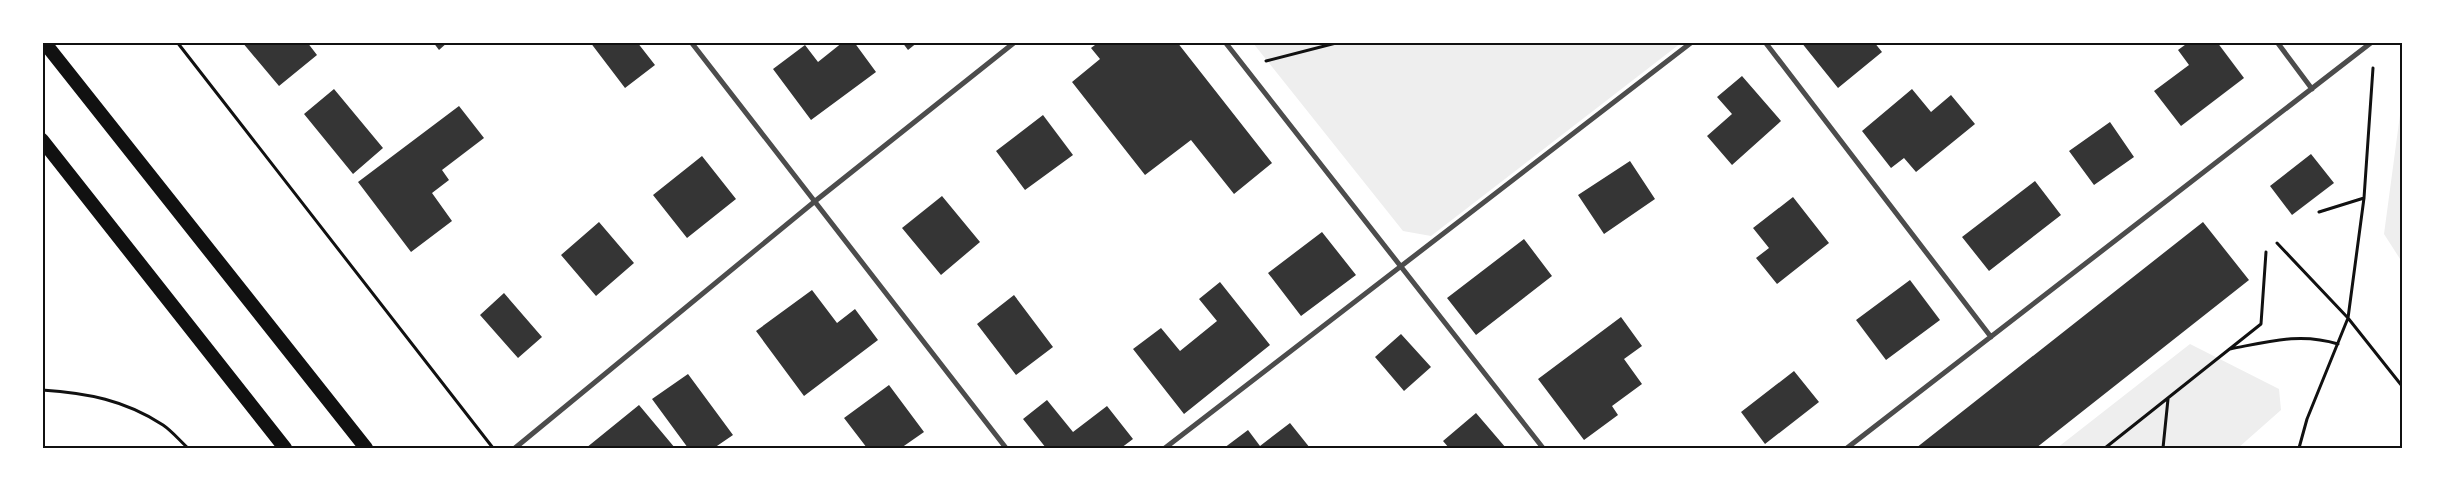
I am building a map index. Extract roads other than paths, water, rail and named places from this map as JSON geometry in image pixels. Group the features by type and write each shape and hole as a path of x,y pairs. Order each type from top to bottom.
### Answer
{"highway":[{"path":"44,42 366,448"},
{"path":"42,140 285,448"}],"street":[{"path":"691,42 1006,448"},
{"path":"515,448 814,202 1015,42"},
{"path":"1225,42 1543,448"},
{"path":"1166,448 1692,42"},
{"path":"1765,42 1991,338"},
{"path":"2277,42 2312,89"},
{"path":"1847,448 2372,42"}]}
